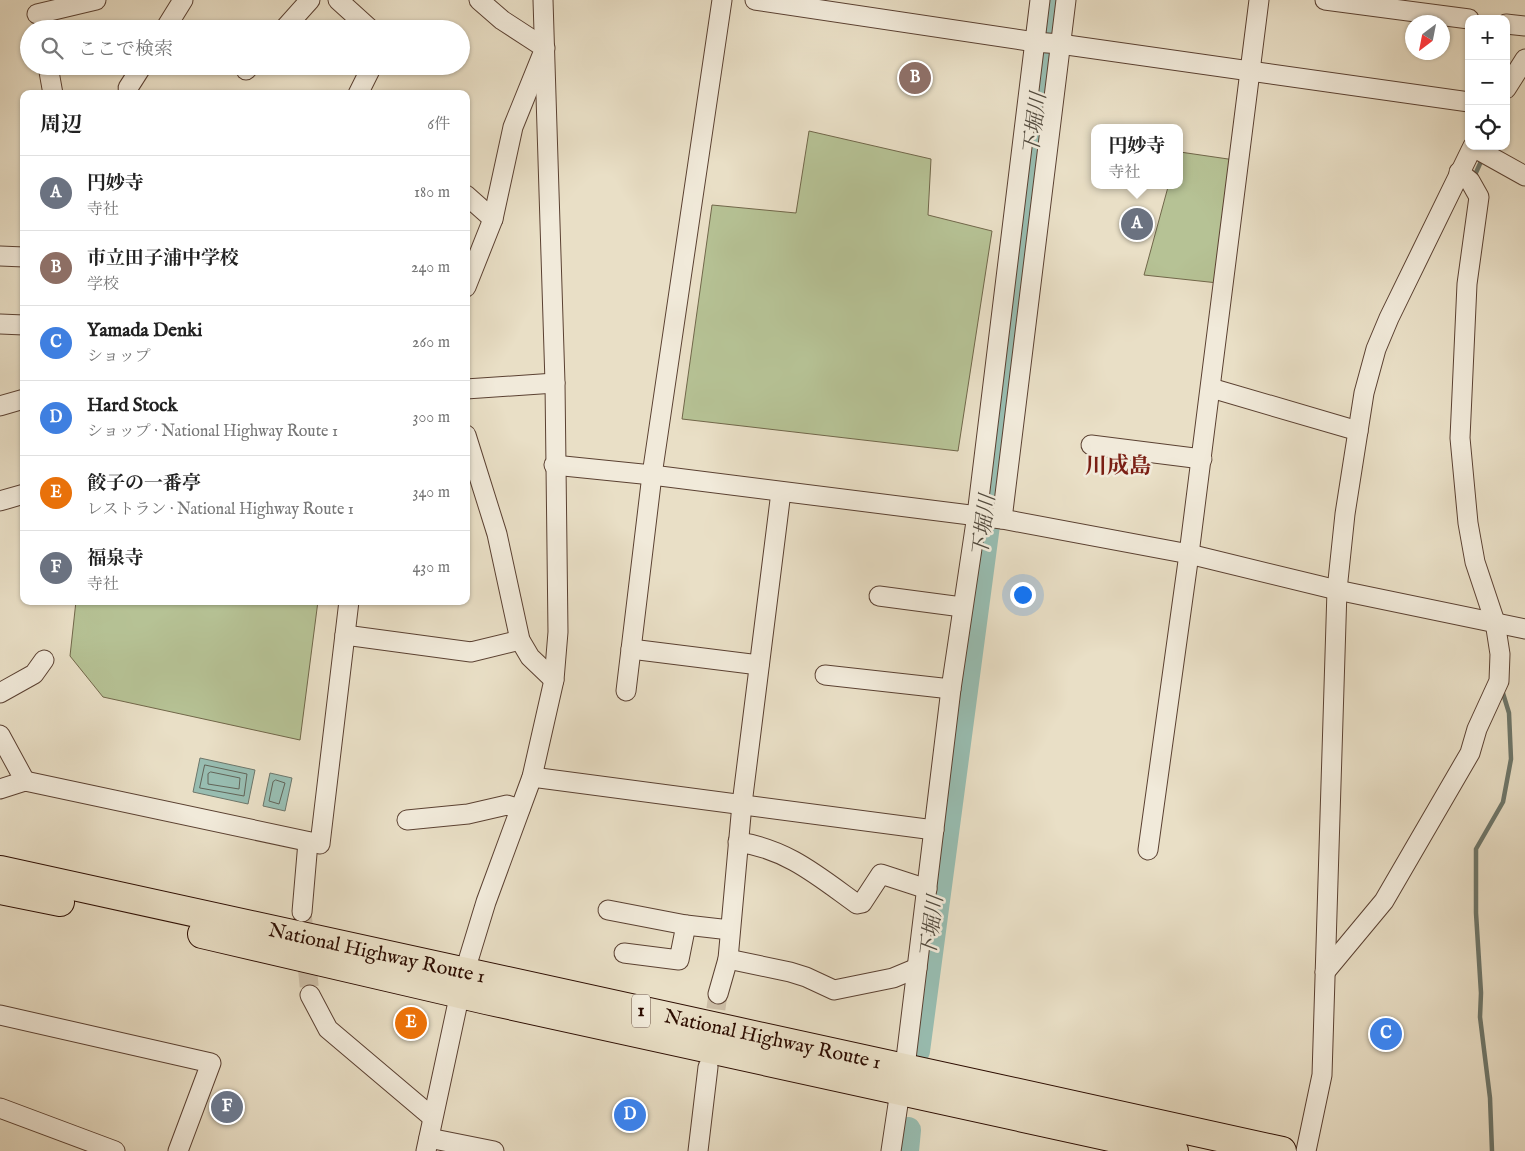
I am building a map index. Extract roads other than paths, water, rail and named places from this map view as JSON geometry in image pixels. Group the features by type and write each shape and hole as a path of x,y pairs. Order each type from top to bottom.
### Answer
{"highway":[{"name":"National Highway Route 1","path":"0,870 463,984"},
{"name":"National Highway Route 1","path":"0,890 463,984 903,1079 1282,1151"},
{"name":"National Highway Route 1","path":"903,1079 1174,1151"}],"street":[{"path":"37,14 96,0"},
{"path":"170,20 182,0"},
{"path":"292,20 310,0"},
{"path":"338,0 360,20"},
{"path":"479,0 502,20 544,48"},
{"path":"494,1151 427,1145 463,984 486,902 532,776 554,680 558,632 554,465 555,383 543,0"},
{"path":"626,691 652,475 722,0"},
{"path":"755,0 850,7 1036,43 1059,44 1465,101"},
{"path":"891,1151 903,1079 962,607 977,515 1040,0"},
{"path":"1001,519 1066,0"},
{"path":"1148,850 1202,459 1259,0"},
{"path":"1334,1 1416,6 1465,18"},
{"path":"1510,24 1525,26"},
{"path":"470,277 493,219 512,128 544,48"},
{"path":"1514,85 1525,59"},
{"path":"50,75 52,90"},
{"path":"128,88 136,75"},
{"path":"360,90 368,75"},
{"path":"1306,1151 1322,1075 1337,590 1344,514 1364,393 1376,349 1469,183 1478,150 1525,176"},
{"path":"1325,972 1384,902 1470,753 1477,729 1500,681 1500,654 1495,622 1475,562 1468,523 1460,438 1467,284 1469,183"},
{"path":"470,199 493,219"},
{"path":"0,256 20,257"},
{"path":"0,324 20,325"},
{"path":"470,389 555,383"},
{"path":"1211,388 1358,431"},
{"path":"0,406 20,400"},
{"path":"1091,445 1202,459"},
{"path":"470,448 497,534 520,640 530,657 554,680"},
{"path":"554,465 652,475 1001,519 1189,554 1337,590 1525,628"},
{"path":"718,994 728,959 742,804 781,492"},
{"path":"0,501 20,495"},
{"path":"879,596 962,607"},
{"path":"0,789 25,781 320,844 348,605"},
{"path":"345,635 471,652 520,640"},
{"path":"631,649 759,665"},
{"path":"0,693 34,674 44,660"},
{"path":"825,675 951,689"},
{"path":"0,735 25,781"},
{"path":"532,776 934,830"},
{"path":"407,820 468,814 507,805 520,809"},
{"path":"302,912 308,842"},
{"path":"738,842 764,846 800,863 856,904 862,903 881,874 927,889"},
{"path":"608,910 686,925 730,930"},
{"path":"624,953 679,960 686,925"},
{"path":"728,959 798,974 834,990 893,978 917,968"},
{"path":"310,995 328,1029 432,1118"},
{"path":"0,1015 211,1063 178,1151"},
{"path":"698,1151 708,1068"},
{"path":"0,1108 115,1151"}],"water":[{"path":"200,758 255,770 248,804 193,792"},
{"path":"270,773 292,778 285,811 263,806"}],"waterway":[{"name":"下堀川","path":"917,1051 991,495 1052,0"},
{"path":"1474,177 1483,157"},
{"path":"1492,1151 1490,1098 1480,1017 1481,993 1476,913 1476,849 1503,802 1511,759 1509,713 1502,690"},
{"name":"下堀川","path":"906,1151 908,1130"}],"tunnel":[{"path":"302,912 310,995"},
{"path":"712,1037 718,994"}],"place":[{"name":"市立田子浦中学校","path":"915,78"},
{"name":"円妙寺","path":"1137,224"},
{"name":"餃子の一番亭","path":"411,1023"},
{"name":"Yamada Denki","path":"1386,1034"},
{"name":"福泉寺","path":"227,1107"},
{"name":"Hard Stock","path":"630,1115"}],"district":[{"name":"川成島","path":"1118,467"}]}
